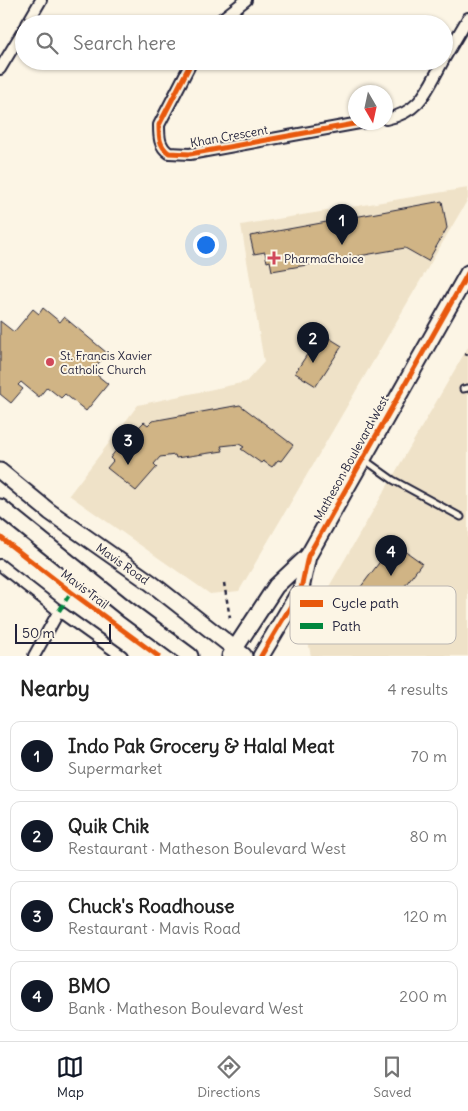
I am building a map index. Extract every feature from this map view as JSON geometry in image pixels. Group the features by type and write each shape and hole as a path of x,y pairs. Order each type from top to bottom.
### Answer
{"street":[{"path":"32,15 41,0"},
{"path":"227,15 246,0"},
{"path":"453,44 468,18"},
{"path":"1,64 15,43"},
{"name":"Khan Crescent","path":"187,70 159,125 159,137 162,146 169,153 190,154 348,125"},
{"path":"393,118 398,117 416,106 438,70"},
{"name":"Matheson Boulevard West","path":"236,654 276,586 308,556 468,274"},
{"name":"Mavis Road","path":"0,471 50,512 151,583 236,654"},
{"path":"0,507 128,610 190,656"},
{"name":"Matheson Boulevard West","path":"302,586 308,556"},
{"path":"0,565 59,611 122,656"},
{"name":"Matheson Boulevard West","path":"261,656 290,608"},
{"path":"34,656 59,611"}],"lane":[{"path":"363,458 394,480 460,517"}],"path":[{"path":"224,583 230,618"}],"shaded area":[{"path":"468,188 468,199 239,591 210,594 69,495 138,405 246,382 264,362 241,225"},
{"path":"468,347 468,656 311,656 308,644 456,644 456,586 329,586"}],"building":[{"path":"442,201 447,228 428,261 405,248 272,271 270,261 267,262 265,252 254,254 250,236"},
{"name":"St. Francis Xavier Catholic Church","path":"43,308 60,322 64,317 107,353 92,371 108,384 86,411 65,394 61,398 47,387 39,397 21,382 18,385 23,389 11,403 0,394 0,321 14,332 33,309 39,314"},
{"path":"321,333 342,346 316,386 295,373"},
{"path":"240,405 293,445 281,461 278,460 272,467 263,461 261,463 241,449 244,447 239,444 221,446 223,451 176,458 175,455 160,457 154,464 157,467 136,491 107,468 113,461 110,458 136,425 139,427 144,422 148,425 152,421"},
{"path":"394,543 422,563 405,586 362,586"}],"marked path":[{"path":"59,611 71,592"}],"cycle path":[{"path":"187,70 159,125 161,144 169,153 190,154 348,125"},
{"path":"302,586 308,556 468,273"},
{"name":"Mavis Trail","path":"0,537 158,656"},
{"path":"261,656 290,607"}],"place":[{"name":"Indo Pak Grocery & Halal Meat","path":"342,245"},
{"name":"PharmaChoice","path":"274,258"},
{"name":"St. Francis Xavier Catholic Church","path":"50,362"},
{"name":"Quik Chik","path":"313,363"},
{"name":"Chuck's Roadhouse","path":"128,465"},
{"name":"BMO","path":"391,576"}]}
